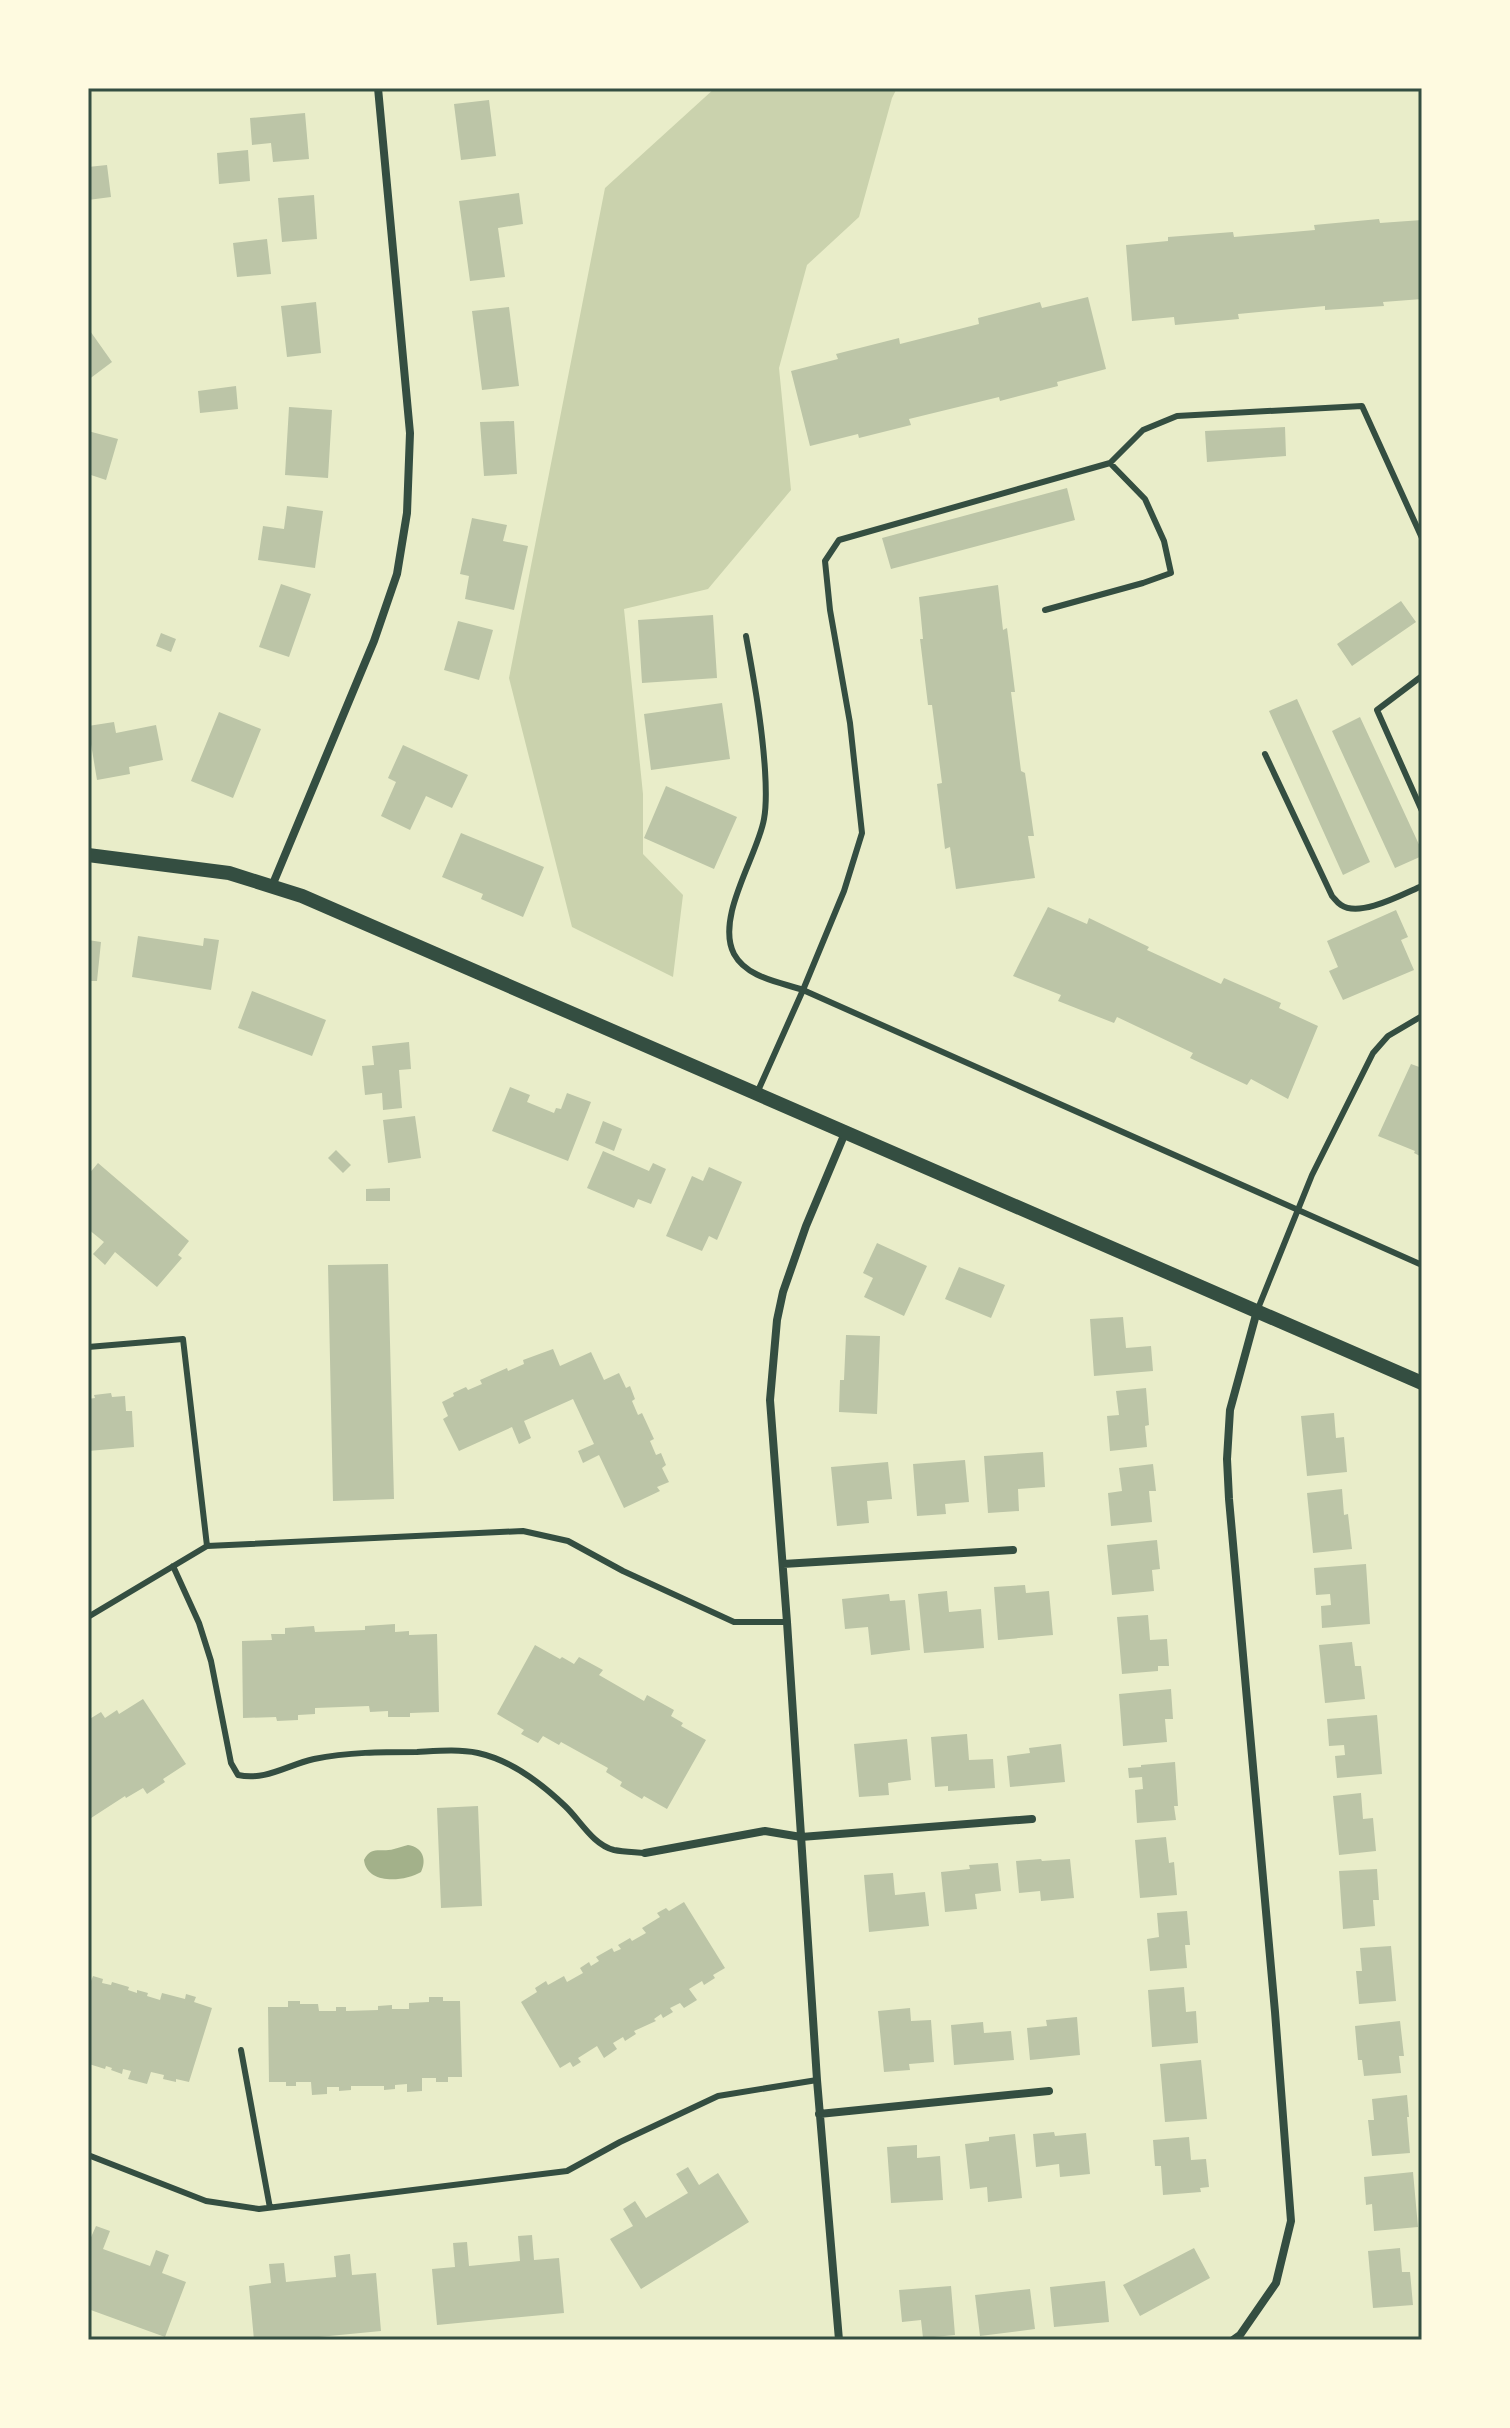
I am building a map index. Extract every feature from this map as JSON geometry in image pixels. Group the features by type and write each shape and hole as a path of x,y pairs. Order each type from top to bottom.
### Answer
{"street":[{"path":"272,886 374,641 397,574 407,513 410,433 378,88"},
{"path":"88,855 229,873 316,902 1422,1383"},
{"path":"839,2340 819,2114 770,1400 777,1320 783,1292 806,1226 845,1133"},
{"path":"1233,2340 1240,2335 1276,2283 1291,2221 1227,1459 1230,1410 1257,1311"},
{"path":"783,1564 1013,1550"},
{"path":"645,1853 765,1831 801,1837 1032,1819"},
{"path":"819,2114 1049,2091"}],"lane":[{"path":"756,1094 844,891 862,833 850,723 830,610 825,561 839,540 1110,463 1143,430 1177,416 1362,406 1422,538"},
{"path":"1045,610 1171,573 1164,541 1145,499 1110,463"},
{"path":"746,636 762,726 766,796 764,821 739,888 730,924 732,951 741,965 757,975 803,990 1422,1265"},
{"path":"1422,676 1377,710 1422,811"},
{"path":"1265,754 1332,896 1341,906 1370,908 1422,886"},
{"path":"1257,1311 1312,1175 1373,1053 1388,1036 1422,1016"},
{"path":"88,1347 183,1339 207,1546"},
{"path":"88,1617 207,1546 523,1531 568,1541 623,1571 734,1622 787,1622"},
{"path":"173,1566 199,1623 231,1763 238,1775 251,1778 272,1774 310,1760 339,1755 475,1753 502,1760 525,1775 565,1805 599,1843 613,1850 645,1853"},
{"path":"241,2050 270,2208"},
{"path":"88,2155 206,2201 270,2208 567,2171 718,2096 817,2080"}],"shaded area":[{"path":"715,88 897,88 859,217 807,265 779,368 791,490 708,589 624,609 643,794 643,854 683,895 673,977 572,927 509,678 605,188"},
{"path":"408,1845 417,1848 422,1855 424,1863 421,1872 405,1878 387,1879 372,1874 367,1868 364,1860 370,1853"}],"building":[{"path":"489,100 496,156 461,160 454,104"},
{"path":"305,113 309,159 273,162 271,143 252,145 250,118"},
{"path":"248,150 250,181 219,184 217,153"},
{"path":"107,165 111,197 88,200 88,167"},
{"path":"519,193 523,224 498,228 505,277 470,281 459,201"},
{"path":"314,195 317,239 282,242 278,198"},
{"path":"1379,219 1380,223 1422,220 1422,299 1383,302 1384,306 1325,310 1325,306 1238,314 1239,319 1175,325 1174,317 1132,321 1126,245 1168,241 1168,237 1233,232 1234,237 1315,230 1314,225"},
{"path":"267,239 271,274 237,277 233,243"},
{"path":"1088,297 1106,369 1057,382 1058,386 1000,401 999,397 909,419 911,425 810,446 791,371 838,359 836,354 899,338 900,344 979,324 978,318 1040,302 1042,308"},
{"path":"316,302 321,353 287,357 281,306"},
{"path":"509,307 519,386 482,390 472,311"},
{"path":"88,328 112,362 88,380"},
{"path":"236,386 238,409 200,413 198,391"},
{"path":"289,407 332,410 328,478 285,475"},
{"path":"514,421 517,474 484,476 480,422"},
{"path":"1285,427 1286,456 1207,462 1205,431"},
{"path":"88,431 118,439 106,480 88,474"},
{"path":"1067,488 1075,520 891,569 882,538"},
{"path":"287,506 323,511 315,568 258,560 263,526 284,529"},
{"path":"472,518 507,525 503,541 528,546 514,610 465,599 469,576 460,574"},
{"path":"281,584 311,594 289,657 259,647"},
{"path":"998,585 1015,692 1011,692 1021,771 1025,773 1034,836 1028,836 1035,878 956,889 950,847 945,849 937,784 942,783 932,705 928,705 920,639 923,639 919,597"},
{"path":"1401,601 1416,622 1352,666 1337,644"},
{"path":"713,615 717,678 642,683 638,620"},
{"path":"458,621 493,630 479,680 444,670"},
{"path":"161,633 176,639 171,652 156,646"},
{"path":"1297,699 1370,862 1343,875 1269,711"},
{"path":"722,703 730,759 651,770 644,714"},
{"path":"219,712 261,729 233,798 191,781"},
{"path":"1360,717 1422,851 1422,856 1395,868 1332,731"},
{"path":"114,722 116,733 156,725 163,760 129,767 130,774 97,780 88,726"},
{"path":"403,745 468,775 452,808 426,796 410,830 381,816 396,782 388,778"},
{"path":"666,786 737,817 714,869 644,838"},
{"path":"461,833 544,867 523,917 481,899 483,894 442,877"},
{"path":"1048,907 1087,924 1089,918 1149,947 1147,950 1221,984 1224,978 1281,1003 1279,1008 1318,1026 1288,1099 1251,1079 1247,1085 1190,1058 1193,1053 1117,1017 1114,1023 1058,1001 1061,995 1013,976"},
{"path":"1396,910 1408,937 1401,940 1414,970 1343,1000 1329,971 1338,967 1327,941"},
{"path":"138,936 203,946 204,938 219,940 211,990 132,977"},
{"path":"88,940 101,942 97,981 88,981"},
{"path":"252,991 326,1020 312,1056 238,1028"},
{"path":"409,1042 411,1069 399,1070 402,1108 383,1110 382,1093 365,1095 362,1066 374,1065 372,1046"},
{"path":"1411,1064 1422,1068 1422,1157 1378,1136"},
{"path":"510,1087 530,1095 527,1102 554,1113 556,1108 561,1109 567,1093 591,1102 568,1161 492,1131"},
{"path":"415,1116 421,1158 388,1163 383,1120"},
{"path":"603,1121 622,1129 614,1151 595,1143"},
{"path":"336,1150 351,1165 343,1173 328,1158"},
{"path":"603,1151 649,1171 653,1163 666,1169 651,1204 638,1199 634,1208 587,1188"},
{"path":"98,1163 189,1241 178,1255 182,1258 157,1287 115,1252 105,1265 93,1254 104,1242 88,1229 88,1175"},
{"path":"709,1167 742,1182 717,1240 709,1236 702,1251 666,1236 692,1176 703,1181"},
{"path":"390,1188 390,1201 366,1201 366,1189"},
{"path":"877,1243 927,1266 904,1316 864,1297 873,1278 863,1273"},
{"path":"388,1264 394,1499 333,1501 328,1265"},
{"path":"959,1267 1005,1285 991,1318 945,1299"},
{"path":"1123,1317 1126,1348 1151,1346 1153,1371 1094,1376 1090,1319"},
{"path":"846,1335 880,1336 877,1414 839,1412"},
{"path":"553,1349 560,1366 591,1352 604,1380 619,1373 626,1388 630,1386 638,1415 642,1413 654,1439 650,1441 656,1455 661,1453 666,1465 662,1468 669,1482 657,1487 660,1491 624,1508 599,1455 583,1463 578,1451 594,1444 573,1399 524,1421 531,1438 519,1444 512,1427 459,1451 443,1419 448,1416 442,1402 466,1387 468,1390 482,1384 480,1380 507,1368 508,1371 524,1364 523,1360"},
{"path":"1146,1388 1147,1447 1110,1451 1107,1416 1119,1415 1116,1391"},
{"path":"111,1393 112,1397 125,1396 126,1411 132,1411 134,1447 88,1451 88,1399"},
{"path":"1334,1413 1336,1438 1344,1437 1347,1472 1307,1476 1301,1416"},
{"path":"1043,1452 1045,1487 1018,1489 1019,1511 988,1513 984,1456"},
{"path":"965,1460 969,1502 945,1504 946,1514 917,1516 913,1464"},
{"path":"888,1462 892,1499 867,1501 869,1523 837,1526 831,1467"},
{"path":"1153,1464 1156,1491 1149,1491 1152,1522 1111,1526 1108,1493 1122,1491 1119,1468"},
{"path":"1342,1489 1352,1549 1313,1553 1307,1493"},
{"path":"1157,1540 1160,1569 1152,1570 1154,1591 1112,1595 1107,1545"},
{"path":"1366,1564 1370,1624 1322,1628 1321,1606 1331,1605 1330,1594 1316,1595 1314,1568"},
{"path":"1025,1585 1026,1593 1049,1591 1053,1635 998,1640 994,1587"},
{"path":"947,1591 949,1612 981,1609 984,1648 924,1653 918,1594"},
{"path":"889,1594 890,1601 905,1600 910,1650 871,1655 868,1627 845,1629 842,1599"},
{"path":"1148,1615 1150,1640 1167,1639 1169,1666 1158,1666 1158,1671 1122,1674 1117,1617"},
{"path":"395,1624 395,1632 437,1634 439,1712 388,1717 388,1711 370,1712 369,1706 315,1708 315,1714 298,1715 298,1720 243,1718 242,1641 272,1640 271,1634 285,1634 285,1628 314,1626 315,1632 365,1630 365,1626"},
{"path":"1352,1642 1355,1666 1361,1666 1365,1699 1325,1703 1319,1645"},
{"path":"535,1645 560,1659 562,1657 574,1664 579,1657 603,1670 599,1675 644,1701 647,1695 674,1710 671,1716 683,1723 681,1726 706,1740 667,1809 620,1786 622,1782 606,1772 608,1768 561,1742 559,1745 543,1736 538,1743 521,1734 524,1730 497,1714"},
{"path":"1171,1689 1173,1719 1165,1719 1167,1742 1123,1746 1119,1694"},
{"path":"143,1699 186,1764 147,1794 143,1788 88,1820 88,1720 101,1712 105,1718 117,1710 119,1714"},
{"path":"1377,1715 1382,1774 1337,1778 1335,1756 1345,1755 1344,1745 1329,1746 1327,1719"},
{"path":"967,1734 969,1760 993,1759 995,1788 948,1791 948,1786 935,1787 931,1737"},
{"path":"907,1739 911,1780 888,1783 889,1795 859,1797 854,1744"},
{"path":"1061,1744 1065,1782 1010,1787 1007,1756 1030,1753 1029,1748"},
{"path":"1175,1762 1176,1820 1137,1823 1135,1790 1143,1789 1142,1777 1129,1778 1128,1768"},
{"path":"1361,1793 1363,1819 1373,1818 1376,1851 1339,1855 1333,1796"},
{"path":"478,1806 482,1906 441,1908 437,1808"},
{"path":"1166,1837 1169,1863 1174,1862 1177,1895 1140,1898 1135,1840"},
{"path":"1070,1859 1074,1898 1041,1901 1040,1891 1019,1893 1016,1861"},
{"path":"998,1863 1001,1891 975,1894 977,1909 945,1912 941,1872 970,1869 969,1865"},
{"path":"1377,1869 1379,1900 1373,1900 1375,1926 1343,1929 1339,1871"},
{"path":"893,1873 895,1895 925,1892 929,1926 869,1932 864,1875"},
{"path":"684,1902 725,1968 704,1985 702,1981 689,1989 697,2000 684,2008 680,2003 670,2008 673,2012 663,2018 661,2014 654,2019 656,2021 634,2031 636,2034 625,2041 623,2037 613,2043 617,2049 604,2058 597,2046 578,2058 581,2062 573,2067 570,2062 560,2068 521,2002 537,1992 535,1988 546,1981 548,1985 564,1976 567,1982 583,1973 580,1968 589,1962 591,1966 599,1961 596,1957 612,1948 614,1952 621,1949 618,1945 646,1933 642,1928 660,1917 657,1913 666,1908 669,1911"},
{"path":"1187,1911 1190,1945 1185,1945 1187,1968 1150,1971 1147,1939 1159,1937 1157,1913"},
{"path":"1391,1946 1396,2001 1359,2004 1356,1971 1362,1971 1360,1948"},
{"path":"93,1976 103,1979 102,1983 111,1985 112,1982 160,2000 162,1993 185,1999 186,1994 196,1997 194,2002 212,2008 189,2082 163,2079 164,2075 151,2072 147,2084 128,2079 131,2071 123,2069 122,2074 106,2066 105,2069 89,2064 88,1980 91,1981"},
{"path":"1184,1987 1186,2012 1196,2011 1198,2043 1152,2047 1148,1990"},
{"path":"429,1997 460,2001 462,2077 448,2077 448,2082 422,2078 422,2091 407,2092 407,2084 384,2090 384,2086 351,2086 351,2090 339,2091 339,2087 327,2087 327,2094 312,2095 311,2082 286,2086 286,2082 269,2082 268,2007 288,2007 288,2001 300,2001 300,2004 318,2004 319,2011 336,2011 336,2007 346,2007 346,2011 378,2010 378,2006 392,2005 392,2009 409,2009 409,2003 429,2002"},
{"path":"910,2008 911,2021 931,2020 934,2062 909,2064 910,2070 884,2072 878,2011"},
{"path":"1077,2017 1080,2055 1030,2060 1027,2028 1047,2026 1046,2020"},
{"path":"1400,2021 1404,2056 1399,2056 1401,2073 1364,2076 1362,2060 1358,2060 1355,2026"},
{"path":"983,2022 984,2033 1011,2031 1014,2060 954,2065 951,2025"},
{"path":"1201,2060 1207,2119 1165,2122 1160,2064"},
{"path":"1407,2095 1410,2153 1372,2156 1368,2120 1374,2120 1372,2099"},
{"path":"1054,2132 1055,2136 1086,2133 1090,2174 1060,2177 1059,2164 1036,2167 1033,2134"},
{"path":"1015,2134 1022,2198 988,2202 987,2187 970,2189 965,2144"},
{"path":"1189,2137 1191,2160 1206,2159 1209,2187 1200,2188 1201,2192 1163,2195 1161,2166 1155,2166 1153,2140"},
{"path":"917,2145 917,2158 940,2156 943,2200 891,2203 887,2147"},
{"path":"688,2167 699,2185 718,2173 749,2222 641,2289 610,2239 633,2226 623,2209 635,2201 646,2218 688,2193 676,2174"},
{"path":"1413,2172 1418,2227 1374,2231 1372,2204 1366,2205 1364,2177"},
{"path":"96,2226 110,2231 103,2249 150,2266 156,2250 169,2255 162,2273 186,2282 165,2337 88,2309 88,2244"},
{"path":"532,2235 534,2260 559,2258 564,2313 437,2325 432,2269 455,2267 453,2243 467,2242 469,2266 520,2261 518,2236"},
{"path":"1194,2248 1210,2278 1140,2316 1123,2285"},
{"path":"1400,2248 1402,2272 1410,2272 1413,2305 1373,2308 1368,2251"},
{"path":"350,2254 352,2275 376,2273 381,2331 288,2340 254,2340 249,2286 271,2283 269,2264 284,2263 286,2282 336,2277 334,2256"},
{"path":"1105,2281 1109,2322 1054,2327 1050,2287"},
{"path":"951,2286 955,2335 923,2338 921,2320 902,2322 899,2290"},
{"path":"1030,2289 1035,2329 980,2336 975,2295"}]}
